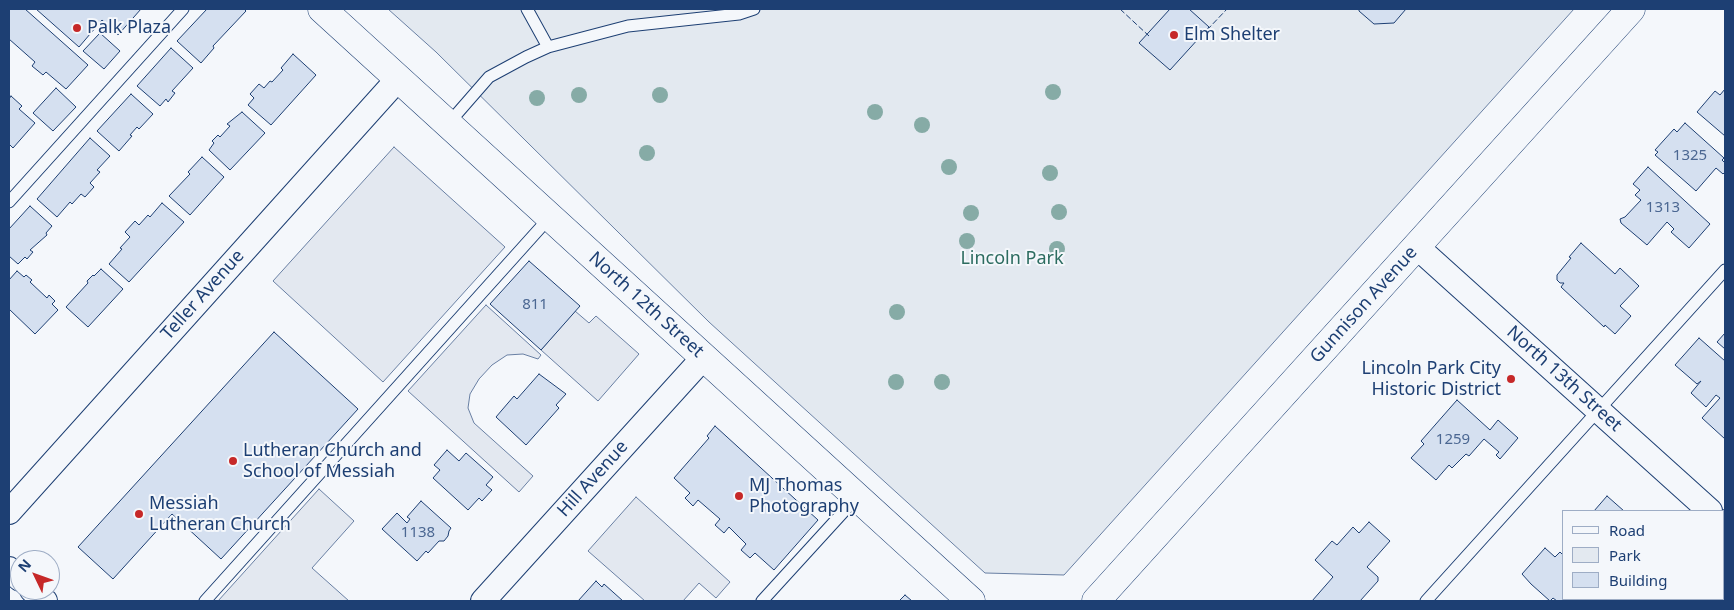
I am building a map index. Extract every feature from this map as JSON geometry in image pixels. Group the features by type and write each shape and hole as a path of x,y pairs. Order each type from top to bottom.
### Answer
{"main road":[{"name":"North 12th Street","path":"322,9 971,601"},
{"name":"Gunnison Avenue","path":"1096,601 1631,9"}],"street":[{"name":"Teller Avenue","path":"9,512 398,79"},
{"name":"North 13th Street","path":"1417,246 1709,510"},
{"name":"Hill Avenue","path":"483,601 704,357"}],"lane":[{"path":"9,202 183,9"},
{"path":"527,9 548,47"},
{"path":"448,124 490,77 548,47 628,26 739,14 754,9"},
{"path":"205,601 550,218"},
{"path":"1426,601 1725,270"},
{"path":"762,601 857,497"}],"green space":[{"name":"Lincoln Park","path":"388,9 1574,9 1064,575 985,573 709,322 436,52"}],"shaded area":[{"path":"394,147 505,247 383,382 273,281"},
{"path":"486,305 541,355 538,359 523,354 507,355 492,365 479,379 470,394 468,408 474,423 533,476 519,492 408,391"},
{"path":"575,311 589,323 596,316 639,354 598,401 541,350"},
{"path":"319,489 354,521 312,568 349,601 218,601"},
{"path":"636,497 730,582 716,598 699,583 683,601 645,601 588,551"}],"building":[{"path":"9,9 25,9 88,65 66,89 46,72 43,75 32,66 35,62 9,39"},
{"name":"Palk Plaza","path":"36,9 141,9 118,35 102,20 79,47"},
{"path":"207,9 244,9 246,11 213,46 214,48 201,63 177,41"},
{"name":"Elm Shelter","path":"1170,9 1189,9 1209,27 1170,70 1139,43"},
{"path":"1359,9 1406,9 1394,23 1374,24"},
{"path":"100,33 120,51 104,69 83,51"},
{"path":"171,48 193,68 172,91 175,93 168,102 166,99 160,106 137,86"},
{"path":"293,54 316,75 271,125 248,105 254,98 250,94 259,84 264,88 270,81 272,82 283,70 281,68"},
{"path":"56,88 76,107 53,131 33,113"},
{"path":"1725,89 1725,136 1697,112 1715,91 1720,95"},
{"path":"131,94 153,114 139,129 137,127 119,151 97,131"},
{"path":"11,96 22,106 19,109 35,123 13,148 9,144 9,99"},
{"path":"242,112 265,133 230,170 209,150 214,143 212,141 218,135 220,137 230,126 227,124"},
{"path":"1685,123 1724,158 1722,160 1725,163 1725,172 1723,174 1716,168 1696,191 1655,155 1658,152 1655,150 1674,129 1677,132"},
{"path":"90,138 110,156 97,170 100,172 90,183 94,187 85,197 81,194 72,204 70,202 57,217 37,199"},
{"path":"202,157 224,177 190,215 169,196 190,174 188,172"},
{"path":"1648,167 1710,224 1689,248 1671,232 1674,229 1667,222 1647,245 1621,223 1620,219 1625,217 1641,200 1635,195 1640,190 1633,184"},
{"path":"162,203 184,222 129,282 109,264 130,237 125,232 135,221 139,225 148,215 150,217"},
{"path":"30,206 52,226 46,233 47,235 30,250 33,252 27,259 25,257 18,264 9,256 9,229"},
{"path":"1581,243 1615,274 1620,268 1639,286 1620,306 1631,316 1615,334 1605,325 1604,327 1561,287 1564,283 1560,283 1557,280 1557,275"},
{"path":"529,261 580,306 541,350 490,304"},
{"path":"101,269 123,289 88,327 66,307 88,283 87,281"},
{"path":"17,271 24,277 26,275 32,280 30,282 47,298 49,295 55,301 52,304 58,310 35,334 9,309 9,280"},
{"name":"Lutheran Church and School of Messiah","path":"274,332 358,409 221,559 172,514 113,579 78,547"},
{"path":"1725,333 1725,349 1717,342"},
{"path":"1699,338 1725,361 1725,439 1702,418 1720,398 1716,395 1706,407 1691,393 1701,381 1697,384 1675,365"},
{"path":"539,374 566,394 556,405 559,408 526,445 496,417 514,396 517,399"},
{"path":"1457,400 1490,430 1498,420 1518,438 1500,459 1496,455 1499,452 1484,439 1469,456 1466,454 1452,468 1449,465 1436,480 1411,458 1424,444 1421,441"},
{"name":"MJ Thomas Photography","path":"715,426 818,520 774,570 755,553 750,558 741,550 746,544 729,527 724,533 715,525 720,519 698,500 693,506 685,498 690,493 674,478 709,438 707,436"},
{"path":"447,450 459,461 466,453 493,477 486,485 492,490 482,501 479,498 468,510 433,478 440,470 434,465"},
{"path":"1607,496 1623,510 1595,510"},
{"path":"421,501 451,528 444,541 439,541 417,561 382,529 397,513 407,523 410,519 407,517"},
{"path":"1369,522 1390,541 1367,567 1378,577 1378,581 1360,601 1312,601 1333,577 1315,560 1332,541 1337,545 1353,527 1359,533"},
{"path":"1545,548 1555,557 1560,552 1562,554 1562,600 1598,600 1557,601 1553,598 1550,601 1522,574"},
{"path":"596,581 602,587 604,584 623,601 578,601"},
{"path":"905,595 912,601 899,601"}],"fence":[{"path":"1120,9 1149,36"},
{"path":"1207,30 1227,9"}],"place":[{"name":"Palk Plaza","path":"77,28"},
{"name":"Elm Shelter","path":"1174,35"},
{"name":"Lincoln Park City Historic District","path":"1511,379"},
{"name":"Lutheran Church and School of Messiah","path":"233,461"},
{"name":"MJ Thomas Photography","path":"739,496"},
{"name":"Messiah Lutheran Church","path":"139,514"}]}
